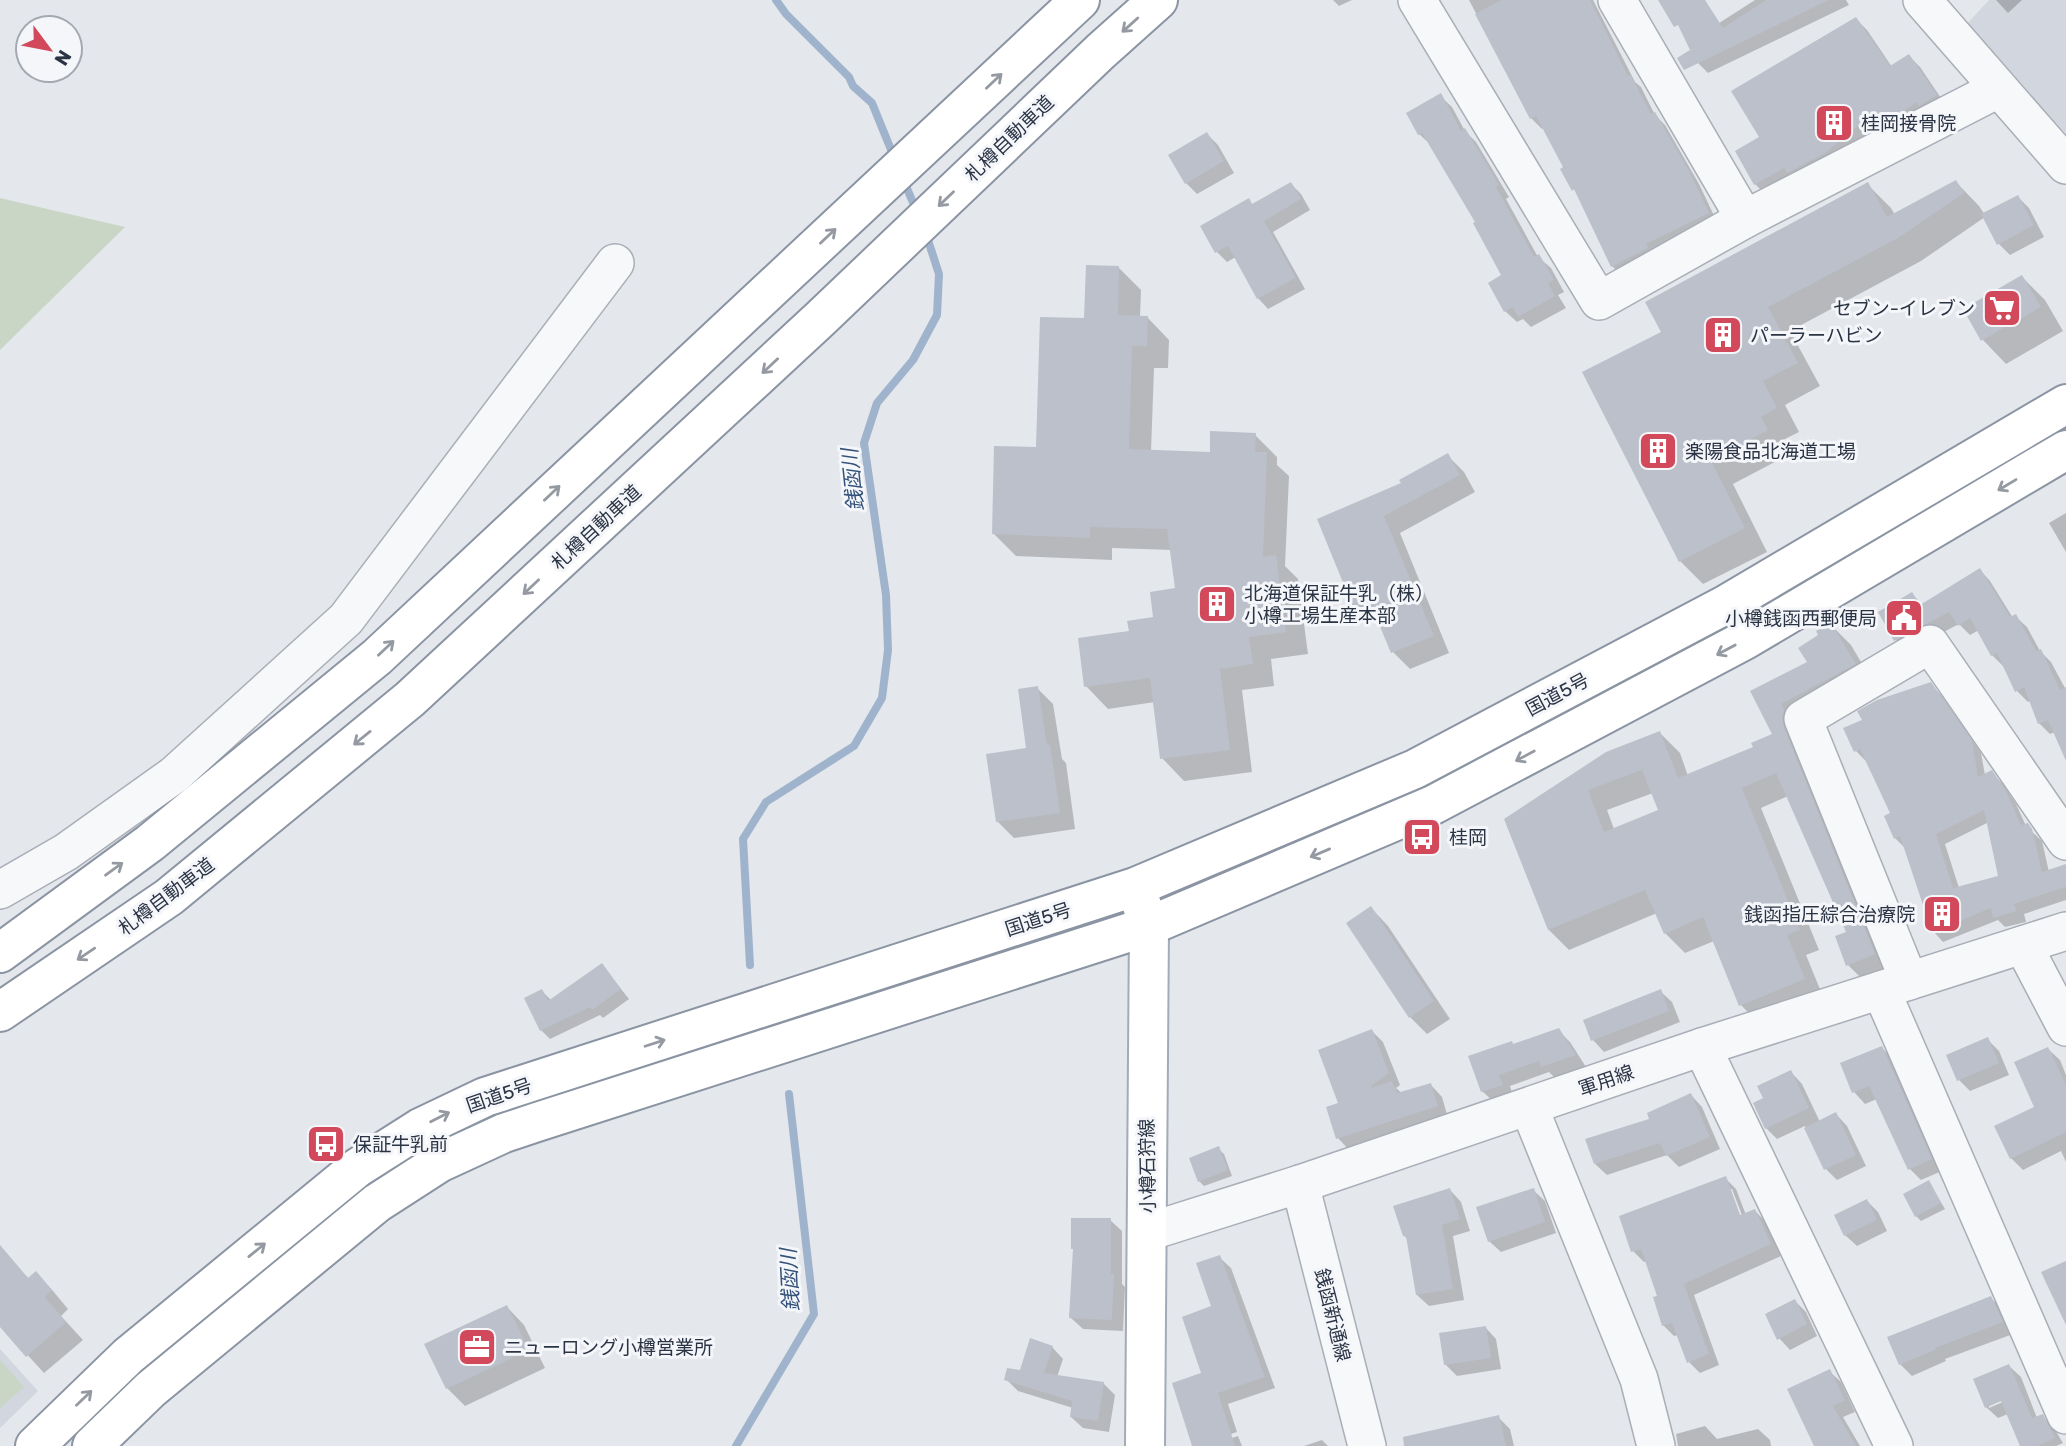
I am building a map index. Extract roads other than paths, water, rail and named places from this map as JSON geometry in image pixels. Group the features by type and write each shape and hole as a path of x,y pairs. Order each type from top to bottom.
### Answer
{"main road":[{"name":"札樽自動車道","path":"0,1012 169,897 410,699 820,319 1158,0"},
{"path":"0,953 150,843 377,657 1075,5"},
{"name":"国道5号","path":"35,1446 128,1356 347,1176 387,1147 430,1122 485,1097 1135,887 1415,769 1725,605 2066,404"},
{"name":"国道5号","path":"92,1446 151,1389 377,1203 439,1163 472,1146 537,1122 1149,926 1433,804 1745,640 2066,450"},
{"name":"小樽石狩線","path":"1135,887 1149,926 1145,1446"}],"street":[{"path":"1417,0 1599,301 1745,219 1998,89"},
{"path":"1616,0 1745,219"},
{"path":"1922,0 2066,165"},
{"path":"0,890 66,852 174,775 346,619 615,263"},
{"path":"2066,841 1930,644 1803,719 1895,985 2066,1415"},
{"name":"軍用線","path":"1147,1232 1300,1184 1702,1047 2066,931"},
{"path":"2023,945 2066,1027"},
{"path":"1702,1047 1895,1446"},
{"path":"1529,1107 1639,1379 1656,1446"},
{"name":"銭函新通線","path":"1300,1184 1367,1446"}],"waterway":[{"name":"銭函川","path":"776,0 786,14 849,77 853,86 872,103 894,157"},
{"name":"銭函川","path":"903,179 917,212"},
{"name":"銭函川","path":"750,965 743,839 766,802 854,746 882,698 888,650 886,595 864,443 877,403 913,360 937,315 939,274 926,234"},
{"name":"銭函川","path":"736,1446 814,1314 789,1094"}],"place":[{"name":"桂岡接骨院","path":"1834,123"},
{"name":"セブン-イレブン","path":"2002,308"},
{"name":"パーラーハビン","path":"1723,335"},
{"name":"楽陽食品北海道工場","path":"1658,451"},
{"name":"北海道保証牛乳（株） 小樽工場生産本部","path":"1217,604"},
{"name":"小樽銭函西郵便局","path":"1904,618"},
{"name":"桂岡","path":"1422,837"},
{"name":"銭函指圧綜合治療院","path":"1942,914"},
{"name":"保証牛乳前","path":"326,1144"},
{"name":"ニューロング小樽営業所","path":"477,1347"}]}
